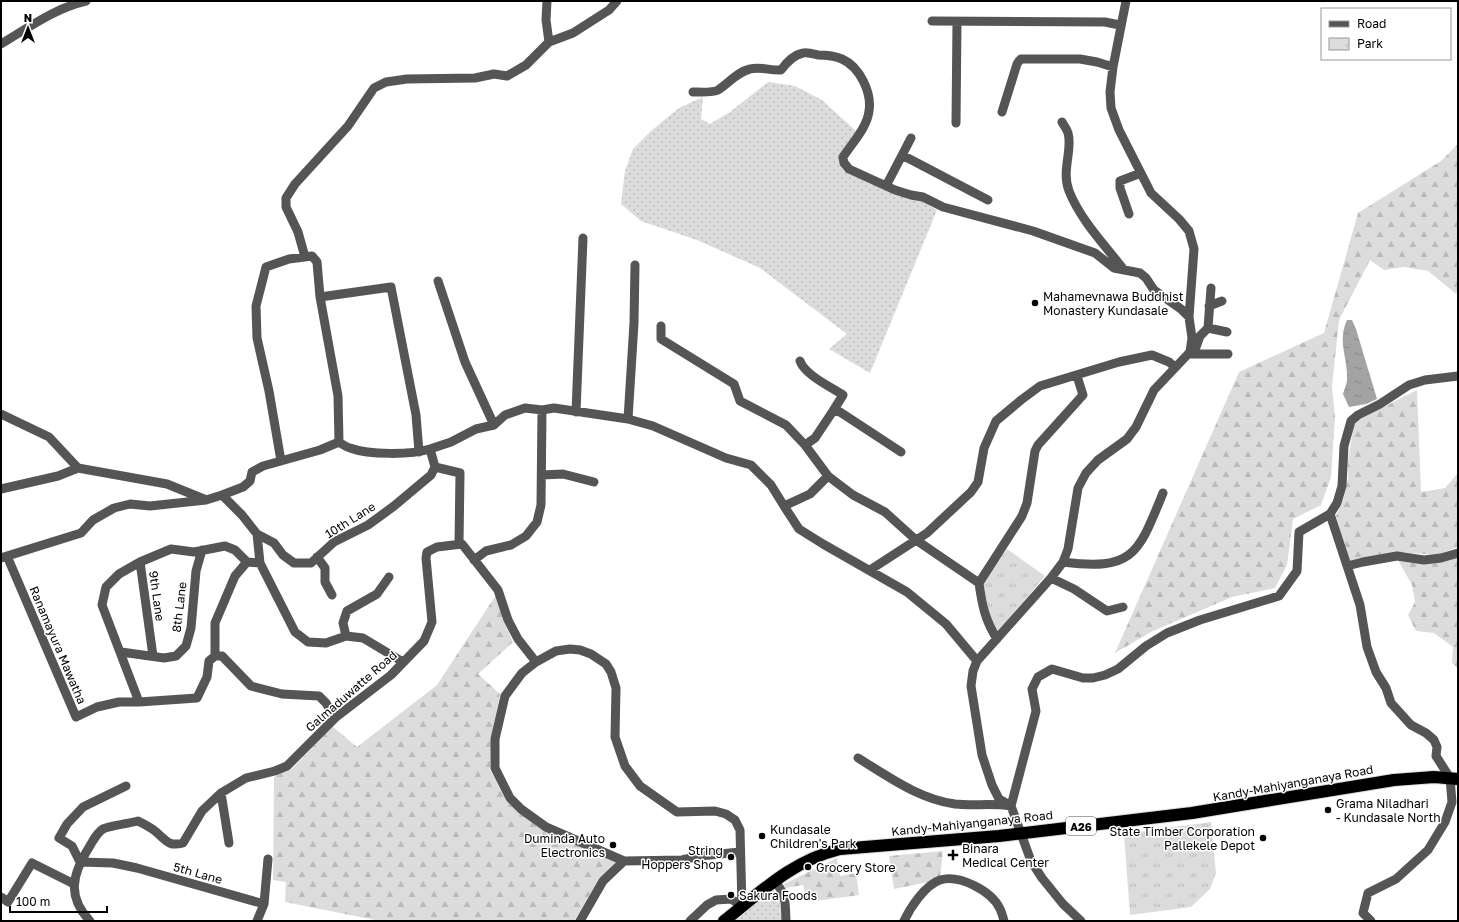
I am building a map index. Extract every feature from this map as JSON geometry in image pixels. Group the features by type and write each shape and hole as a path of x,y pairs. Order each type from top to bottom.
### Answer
{"highway":[{"name":"Kandy-Mahiyanganaya Road","path":"724,921 793,867 824,853 840,849 999,836 1192,814 1394,780 1434,777 1454,779"}],"street":[{"path":"1,44 59,10 76,3 86,1"},
{"path":"547,1 546,20 549,42"},
{"path":"305,257 298,232 286,207 286,198 294,184 348,126 374,88 386,82 407,79 475,78 494,74 507,76 526,65 549,42 573,33 609,10 617,1"},
{"path":"1126,1 1120,25 1113,67 1110,92 1111,108 1119,130 1151,193 1180,219 1189,231 1194,249 1189,317 1192,338 1189,353"},
{"path":"932,21 1104,22 1120,25"},
{"path":"956,123 957,22"},
{"path":"693,92 717,91 739,74 749,69 759,68 781,70 787,61 803,53 829,55 843,59 857,70 865,85 869,111 859,134 843,156 844,163 849,169 886,186 911,195 923,196 943,207 1033,231 1095,254 1114,268 1140,273 1146,278 1154,290 1181,309 1189,317"},
{"path":"1002,112 1017,64 1021,59 1080,59 1113,67"},
{"path":"1062,122 1068,132 1069,140 1066,178 1069,191 1078,209 1124,270"},
{"path":"886,186 911,138"},
{"path":"902,155 988,200"},
{"path":"1129,214 1120,188 1120,181 1142,173"},
{"path":"576,412 584,238"},
{"path":"281,461 269,391 257,338 256,306 266,268 289,259 312,256 317,262 320,297 338,396 339,442"},
{"path":"628,419 634,323 635,265"},
{"path":"438,281 465,362 494,424"},
{"path":"320,297 391,287 416,415 418,452"},
{"path":"1011,806 999,799 992,785 982,755 971,686 972,671 977,661 1051,578 1063,562 1068,549 1078,488 1086,473 1098,460 1127,439 1136,427 1154,390 1189,353 1195,350 1200,336 1208,328 1211,288"},
{"path":"1209,306 1222,301"},
{"path":"661,326 661,339 734,384 740,401 786,425 805,445 828,476 853,495 885,512 916,540 978,583"},
{"path":"1208,328 1227,332"},
{"path":"1189,353 1228,354"},
{"path":"870,570 927,533 971,492 978,482 984,448 996,421 1040,386 1119,362 1152,355 1175,367"},
{"path":"800,361 802,367 843,395 815,438 805,445"},
{"path":"997,639 989,627 983,609 978,583 1022,516 1027,503 1035,451 1038,445 1083,395 1077,376"},
{"path":"1082,921 1063,904 1042,878 1031,861 1011,806 1036,711 1032,689 1038,677 1052,669 1083,678 1093,678 1105,675 1118,669 1146,646 1167,633 1200,620 1279,596 1297,571 1299,532 1330,514 1337,503 1342,486 1344,446 1351,421 1358,414 1380,404 1409,385 1425,380 1458,376"},
{"path":"339,442 349,448 363,452 409,454 452,442 476,429 494,424 506,415 525,408 542,410 554,408 628,419 653,426 726,458 751,465 771,485 800,529 823,544 908,592 941,620 977,661"},
{"path":"474,560 486,551 511,546 526,536 537,522 541,506 542,410"},
{"path":"833,411 840,412 901,452"},
{"path":"1,414 49,437 78,468"},
{"path":"4,557 81,533 93,520 114,508 130,504 150,506 206,500 222,495 243,487 250,481 252,472 263,466 320,450 339,442"},
{"path":"430,449 435,467 460,473 459,544 462,544 498,590 508,620 518,639 536,662"},
{"name":"10th Lane","path":"222,495 258,534 274,543 283,555 294,563 311,563 334,542 368,526 394,506 432,475 435,467"},
{"path":"1,488 58,476 78,468 167,484 206,500"},
{"path":"542,476 563,474 594,482"},
{"path":"784,506 810,494 828,476"},
{"path":"1063,562 1082,564 1112,563 1125,558 1137,548 1146,534 1163,493"},
{"path":"1330,514 1360,605 1367,647 1376,672 1386,688 1391,703 1411,725 1426,733 1434,740 1437,747 1436,756 1454,779 1452,802 1445,822 1428,850 1396,879 1368,893 1363,917 1370,921"},
{"path":"258,534 260,563 295,632 308,642 326,643 346,636 363,638 403,662"},
{"name":"Galmaduwatte Road","path":"90,921 77,904 74,884 80,862 95,838 102,830 138,821 154,830 168,843 175,845 183,843 202,811 221,794 246,778 275,772 287,766 335,718 391,675 424,641 432,622 426,558 427,552 437,547 459,544"},
{"path":"139,702 102,605 106,587 119,574 140,562 171,550 194,552 225,546 235,550 247,562 260,563"},
{"name":"8th Lane","path":"121,652 164,658 176,656 186,646 191,628 196,571 202,550"},
{"path":"1347,566 1397,556 1424,560 1441,558 1458,553"},
{"name":"Ranamayura Mawatha","path":"4,557 76,717 97,707 119,702 197,698 207,676 209,660 215,656"},
{"path":"318,557 325,568 325,582 332,595"},
{"name":"9th Lane","path":"140,562 153,656"},
{"path":"247,562 235,576 215,623 215,656 222,656 252,686 282,694 319,696 326,703 335,718"},
{"path":"346,636 343,623 347,611 377,594 389,577"},
{"path":"1051,578 1074,589 1107,611 1123,607"},
{"path":"740,852 700,856 682,860 624,861 546,827 521,809 510,798 495,768 495,739 505,696 522,673 536,662 556,651 570,649 580,650 591,654 606,664 611,672 616,688 615,736 625,766 632,777 640,786 677,812 715,811 726,814 735,820 740,830 742,906"},
{"path":"858,758 921,795 957,804 997,804 1011,806"},
{"path":"80,862 72,846 59,838 68,824 83,807 126,786"},
{"path":"221,794 229,843"},
{"path":"257,921 264,904 268,859"},
{"path":"580,921 604,881 624,861"},
{"name":"5th Lane","path":"80,862 113,863 137,868 264,904"},
{"path":"1,897 8,902 32,864 74,884"},
{"path":"904,921 909,910 929,886 940,880 957,880 982,889 1000,908 1004,921"},
{"path":"774,881 782,888 786,921"},
{"path":"690,921 707,905 716,900 731,899 742,906"}],"green space":[{"path":"768,82 795,86 822,100 856,131 839,155 842,170 908,199 922,201 937,210 870,373 829,349 847,334 760,268 697,240 641,221 621,204 625,171 633,149 651,131 679,108 703,97 701,119 710,124 730,112"},
{"path":"1458,144 1458,292 1455,293 1428,271 1404,267 1384,270 1370,260 1339,320 1332,386 1335,417 1331,477 1321,505 1293,519 1287,565 1275,588 1232,597 1153,631 1115,653 1239,372 1324,333 1358,213 1441,161"},
{"path":"1417,390 1421,492 1445,488 1458,473 1458,547 1437,555 1398,552 1350,562 1336,516 1343,501 1348,479 1348,460 1354,425 1362,418"},
{"path":"1007,549 1045,576 997,633 990,619 983,582"},
{"path":"1458,556 1458,668 1452,663 1453,647 1434,633 1416,631 1408,615 1415,602 1412,585 1398,560"},
{"path":"496,595 503,620 513,642 478,674 500,694 491,739 490,769 506,801 543,830 618,862 599,879 574,921 380,921 285,902 286,882 273,880 274,777 292,769 332,726 357,747 437,685"},
{"path":"1211,822 1216,873 1210,889 1191,907 1130,915 1124,834"},
{"path":"943,851 940,877 933,881 894,889 889,856"},
{"path":"837,858 840,876 856,873 859,895 807,902 803,885 785,888 784,884"},
{"path":"773,890 779,894 782,921 735,921"}],"water":[{"path":"1347,320 1352,320 1356,329 1377,399 1366,404 1349,407 1343,394 1346,385 1347,371 1343,335"}],"place":[{"name":"Mahamevnawa Buddhist Monastery Kundasale","path":"1035,303"},
{"name":"Grama Niladhari - Kundasale North","path":"1328,810"},
{"name":"Kundasale Children's Park","path":"762,836"},
{"name":"State Timber Corporation Pallekele Depot","path":"1263,838"},
{"name":"Duminda Auto Electronics","path":"613,845"},
{"name":"Binara Medical Center","path":"953,855"},
{"name":"String Hoppers Shop","path":"731,857"},
{"name":"Grocery Store","path":"808,867"},
{"name":"Sakura Foods","path":"731,895"}]}
